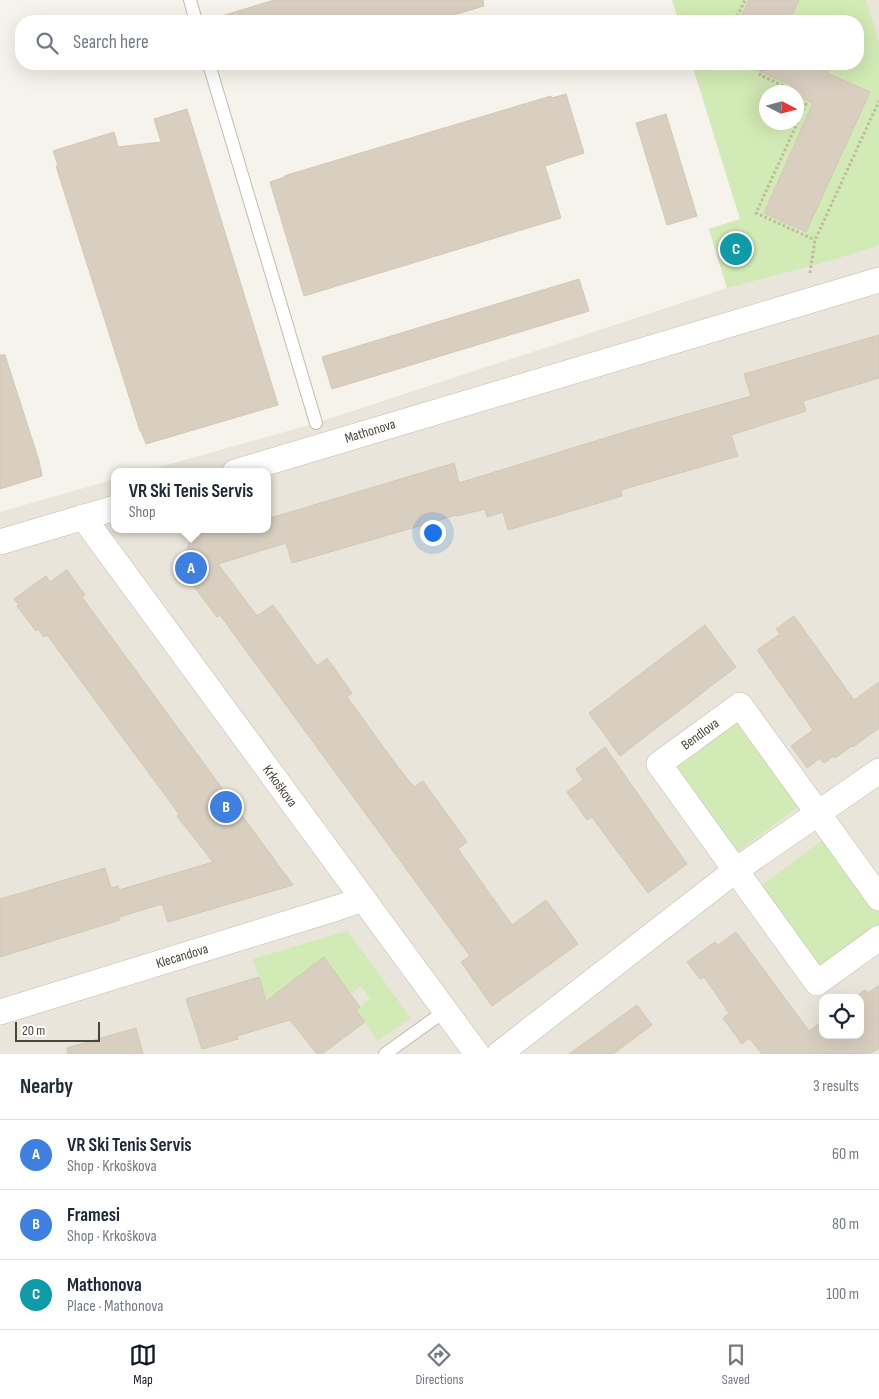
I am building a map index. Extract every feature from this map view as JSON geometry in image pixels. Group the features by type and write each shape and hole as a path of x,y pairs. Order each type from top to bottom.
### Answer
{"street":[{"name":"Mathonova","path":"248,468 879,280"},
{"path":"0,542 111,509"},
{"name":"Krkoškova","path":"83,517 477,1054"},
{"name":"Bendlova","path":"879,898 740,705 659,764 817,983 879,938"},
{"path":"498,1054 736,870 879,771"},
{"name":"Klecandova","path":"0,1012 363,899"}],"lane":[{"path":"190,0 194,15"},
{"path":"211,70 316,423"},
{"path":"386,1054 446,1011"}],"path":[{"path":"739,15 745,0"},
{"path":"762,70 760,75 782,85"},
{"path":"810,275 815,240 879,101"},
{"path":"794,130 756,213 815,240"}],"shaded area":[{"path":"672,0 879,0 879,1054 0,1054 0,512 111,480 111,533 271,533 271,468 156,468 316,423 727,288 709,229 740,219 694,70 864,70 864,15 677,15"}],"green space":[{"path":"672,0 866,0 879,42 879,245 836,259 727,288 709,229 740,219 694,70 864,70 864,15 677,15"},
{"path":"734,723 741,723 802,804 734,854 675,766"},
{"path":"824,839 879,909 879,932 817,968 758,888"},
{"path":"347,931 411,1018 378,1041 356,1010 370,999 361,986 351,994 324,957 279,991 279,994 265,999 253,959"}],"building":[{"path":"274,0 483,0 484,6 453,15 225,15"},
{"path":"749,0 799,0 792,15 742,15"},
{"path":"757,70 828,70 827,73 870,92 806,232 764,213 801,130 804,130 804,123 813,103 804,99 804,85 791,85"},
{"path":"566,94 584,153 545,166 561,218 304,296 270,182 284,176 551,96 552,98"},
{"path":"187,109 278,405 146,444 140,431 56,166 58,165 53,151 114,132 118,147 161,142 154,119"},
{"path":"666,114 697,216 667,225 636,123"},
{"path":"743,232 752,259 729,266 721,239"},
{"path":"579,279 589,311 332,389 322,357"},
{"path":"879,335 879,378 803,401 806,411 731,435 738,456 621,490 622,496 508,530 503,512 487,517 485,509 457,515 292,563 286,543 218,564 257,616 273,605 317,666 327,658 352,693 347,697 395,763 414,787 423,781 467,842 458,849 512,925 546,900 578,944 492,1006 461,962 470,956 220,615 217,617 181,569 191,537 204,533 271,533 271,518 454,463 459,483 631,430 751,396 744,374"},
{"path":"0,355 5,355 39,461 42,476 0,489"},
{"path":"67,570 85,595 82,597 293,885 168,922 162,904 119,917 120,920 0,957 0,899 105,868 111,888 118,886 119,890 213,862 177,816 179,814 47,635 44,637 38,629 36,631 17,606 19,605 14,599 46,576 50,582"},
{"path":"794,616 854,700 879,682 879,728 835,758 834,756 824,763 820,758 807,768 791,746 813,730 757,650 780,634 776,629"},
{"path":"705,625 736,667 620,756 589,713"},
{"path":"605,747 687,864 648,893 592,817 587,820 567,792 583,780 576,769"},
{"path":"736,932 809,1031 819,1024 819,1039 864,1039 864,994 860,994 865,990 868,993 879,985 879,1048 870,1054 762,1054 749,1038 742,1044 723,1018 729,1013 704,977 700,979 687,962 715,942 718,945"},
{"path":"324,957 360,1007 356,1010 365,1022 322,1054 317,1054 290,1020 237,1036 238,1039 202,1049 186,999 259,977 266,1001"},
{"path":"637,1005 652,1025 613,1054 569,1054"},
{"path":"136,1028 143,1054 68,1054 67,1048"}],"place":[{"name":"Mathonova","path":"736,249"},
{"name":"VR Ski Tenis Servis","path":"191,568"},
{"name":"Framesi","path":"226,807"}]}
